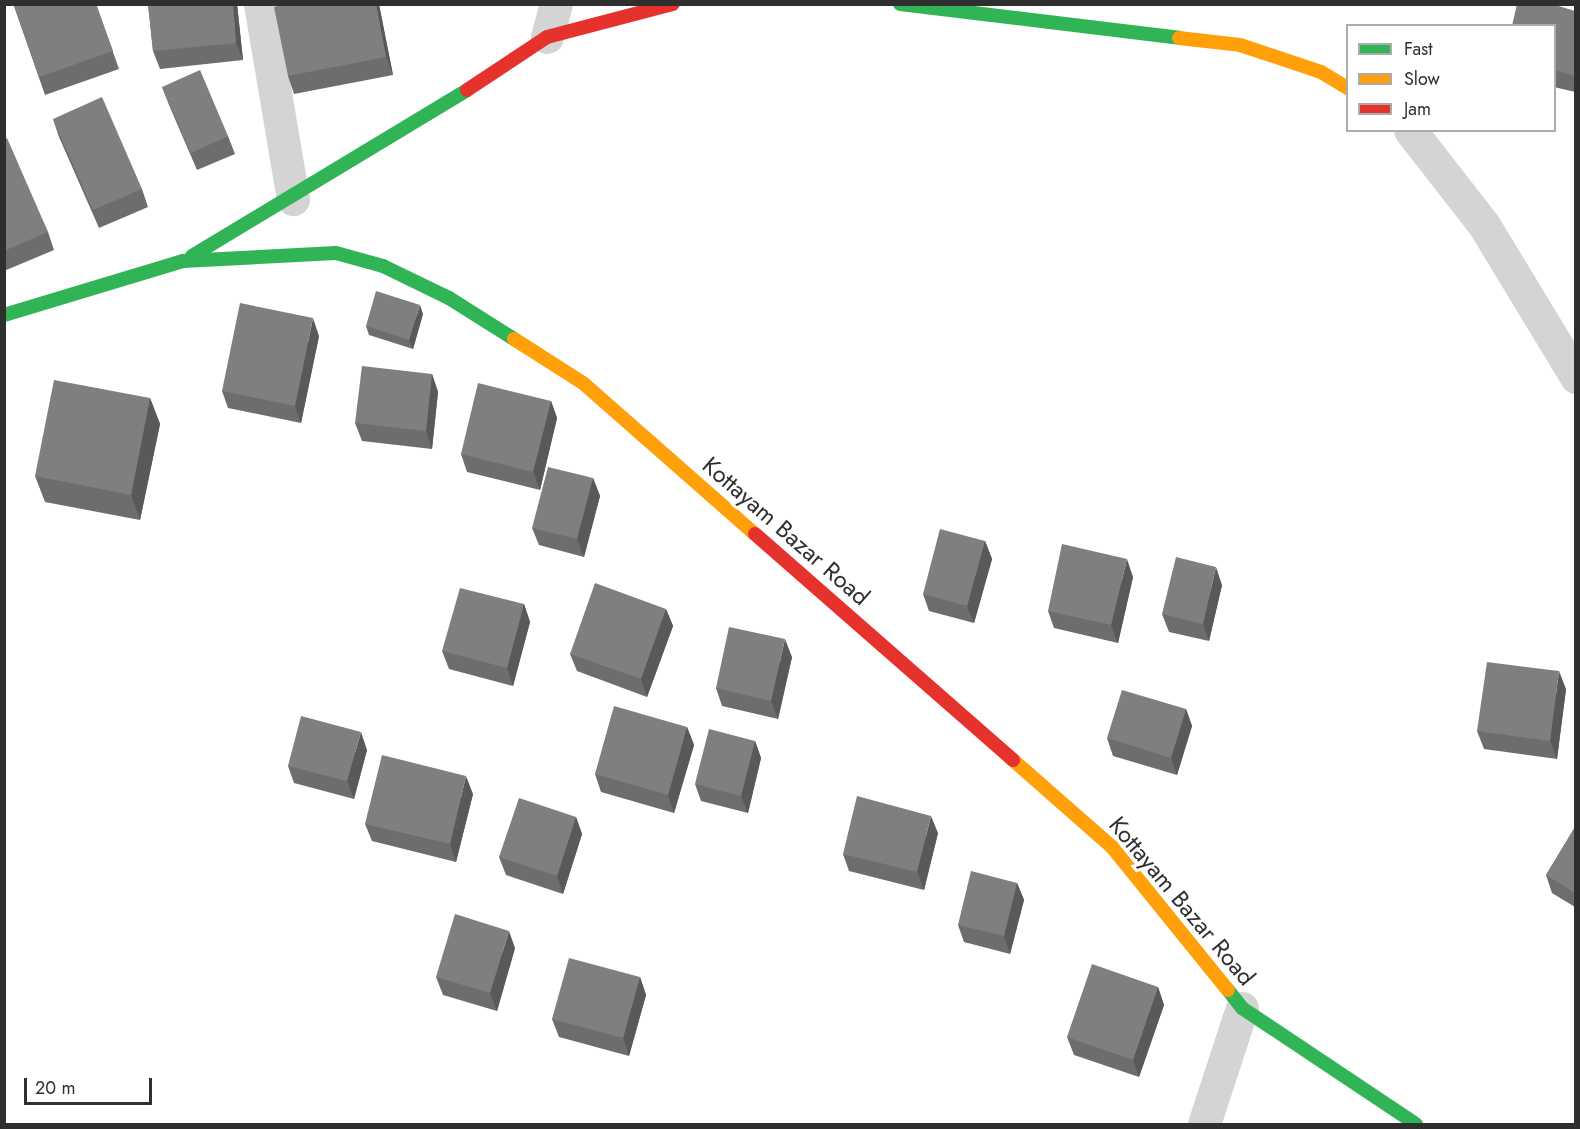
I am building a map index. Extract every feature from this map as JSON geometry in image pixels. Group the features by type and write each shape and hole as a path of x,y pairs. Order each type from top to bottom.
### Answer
{"main road":[{"path":"183,261 293,199 547,37 673,4"},
{"path":"900,4 1240,45 1321,72 1346,87"},
{"name":"Kottayam Bazar Road","path":"4,315 183,261 336,253 383,266 449,298 583,383 1112,847 1242,1008 1416,1125"}],"street":[{"path":"260,4 293,199"},
{"path":"547,37 556,4"},
{"path":"1412,132 1484,225 1575,377"},
{"path":"1204,1125 1242,1008"}],"building":[{"path":"19,4 96,4 113,51 39,77 14,6"},
{"path":"148,4 233,4 236,43 153,51"},
{"path":"286,4 376,4 386,57 288,76 274,7"},
{"path":"1517,4 1552,4 1575,11 1575,76 1556,71 1556,24 1512,24"},
{"path":"200,70 228,136 191,153 162,87"},
{"path":"102,97 142,189 93,210 53,119"},
{"path":"7,138 48,232 4,251 4,139"},
{"path":"376,291 420,305 409,340 366,326"},
{"path":"240,303 313,318 295,406 222,391"},
{"path":"362,366 432,374 426,431 355,423"},
{"path":"54,380 150,398 131,495 35,476"},
{"path":"478,383 551,401 533,472 461,454"},
{"path":"548,467 593,478 577,539 532,528"},
{"path":"940,529 985,541 967,606 923,594"},
{"path":"1062,544 1127,559 1111,625 1048,611"},
{"path":"1176,557 1216,567 1203,624 1162,614"},
{"path":"595,583 666,609 641,679 570,654"},
{"path":"460,588 524,604 507,668 442,651"},
{"path":"729,627 785,639 771,701 716,688"},
{"path":"1487,662 1559,671 1550,741 1477,731"},
{"path":"1122,690 1186,709 1171,758 1107,738"},
{"path":"614,706 687,727 668,795 595,774"},
{"path":"301,716 361,732 347,781 288,766"},
{"path":"709,729 755,741 741,796 695,784"},
{"path":"382,755 466,776 450,844 365,824"},
{"path":"857,796 931,816 917,872 843,854"},
{"path":"519,798 576,817 557,876 499,857"},
{"path":"1575,827 1575,893 1546,875"},
{"path":"971,871 1017,883 1004,936 958,925"},
{"path":"455,914 509,931 490,993 436,977"},
{"path":"569,958 640,977 623,1038 552,1019"},
{"path":"1092,964 1158,987 1133,1060 1067,1037"}],"traffic: fast":[{"path":"900,4 1179,38"},
{"path":"192,256 467,90"},
{"path":"4,315 183,261 336,253 383,266 449,298 514,339"},
{"path":"1228,990 1242,1008 1416,1124"}],"traffic: slow":[{"path":"1179,38 1240,45 1321,72 1346,87"},
{"path":"514,339 583,383 755,534"},
{"path":"1013,760 1112,847 1228,990"}],"traffic: jam":[{"path":"467,90 547,37 673,4"},
{"path":"755,534 1013,760"}]}
